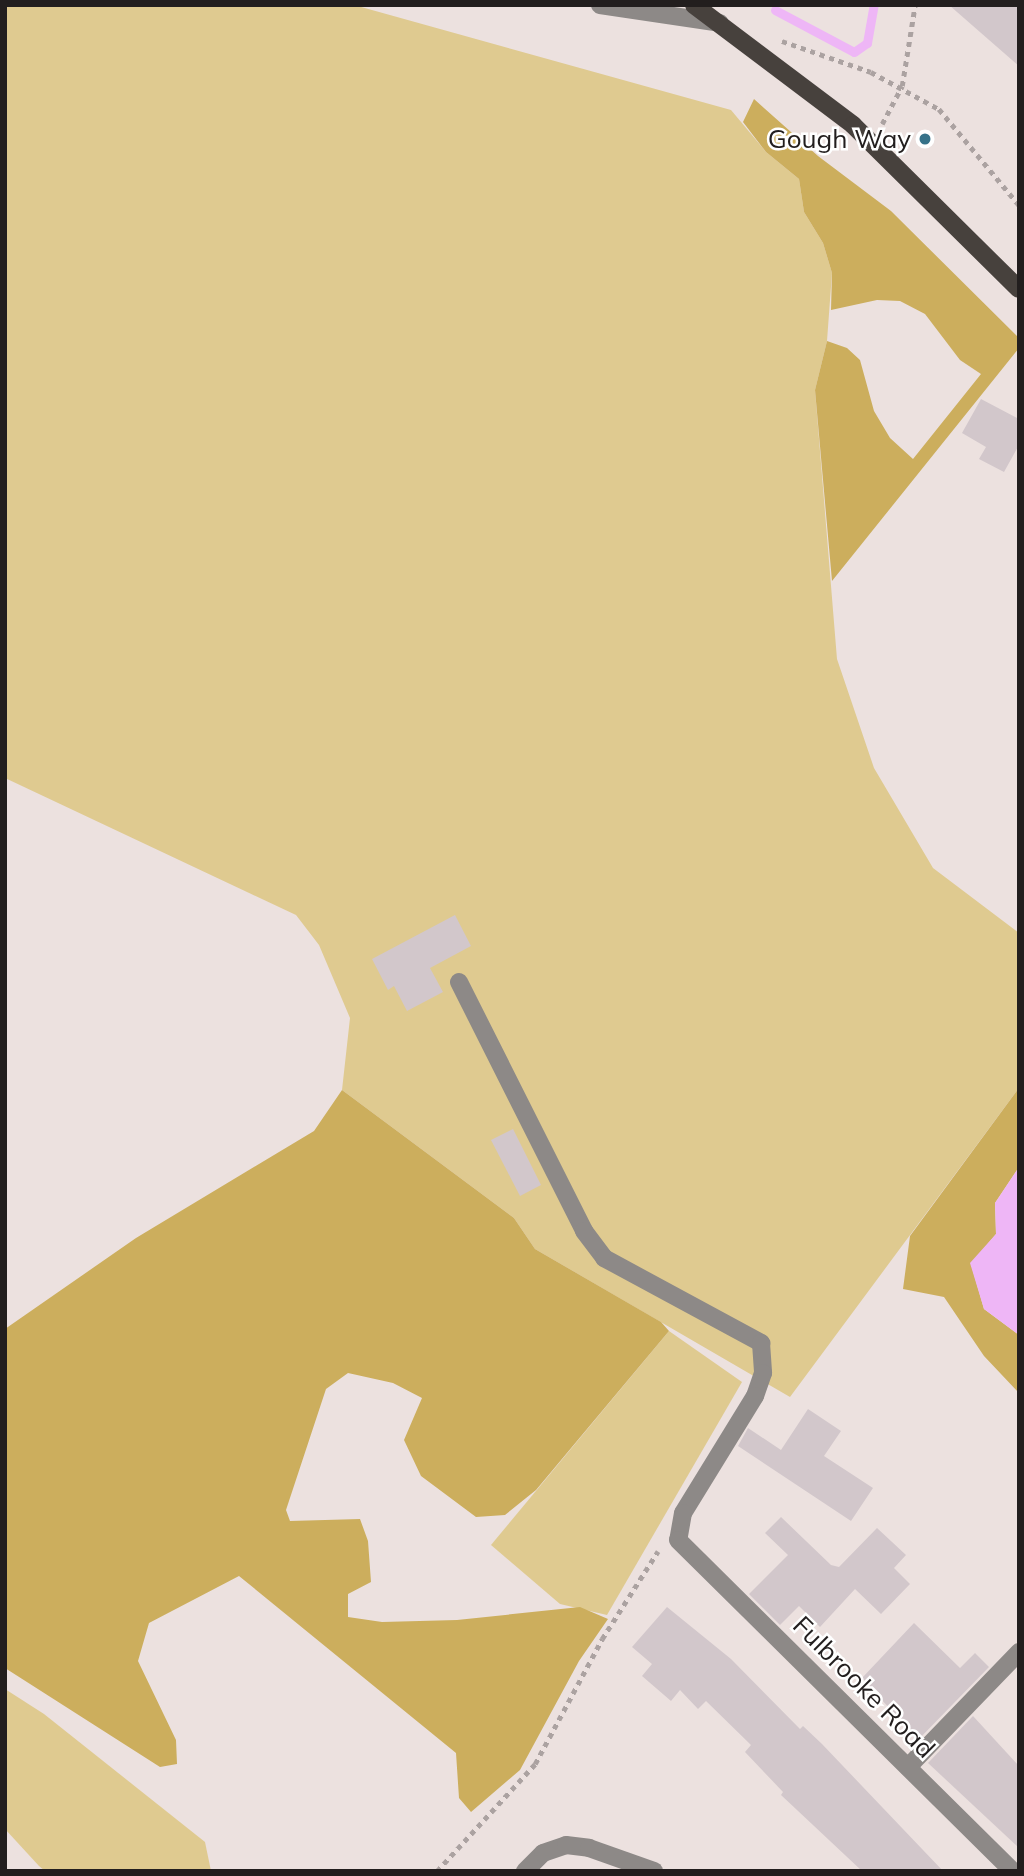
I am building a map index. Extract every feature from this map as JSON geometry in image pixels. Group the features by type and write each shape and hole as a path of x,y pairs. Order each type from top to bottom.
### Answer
{"main road":[{"path":"694,5 764,55 873,144 1019,289"}],"street":[{"path":"600,5 720,23"},
{"path":"459,982 584,1231 604,1258 761,1343 763,1373 755,1396 683,1513 677,1540"},
{"name":"Fulbrooke Road","path":"677,1540 1013,1871"},
{"path":"908,1767 1019,1652"},
{"path":"524,1871 543,1853 566,1845 589,1848 654,1871"}],"path":[{"path":"873,144 902,86 915,5"},
{"path":"774,38 902,86 939,109 1019,205"},
{"path":"437,1871 535,1764 602,1639 664,1541 677,1540"}],"shaded area":[{"path":"5,5 354,5 731,110 766,152 799,179 804,212 823,243 832,273 827,341 815,390 837,659 874,768 933,868 1019,933 1019,1088 790,1397 535,1249 514,1218 342,1090 350,1018 319,945 296,915 5,778"},
{"path":"754,99 818,156 891,211 1019,338 1019,348 832,581 815,390 827,341 847,348 860,360 874,411 890,438 913,459 981,374 960,360 925,314 900,301 877,300 831,310 832,273 823,243 804,212 799,179 766,152 743,122"},
{"path":"1019,1088 1019,1167 995,1203 996,1234 971,1264 984,1309 1019,1335 1019,1393 984,1356 944,1297 903,1289 910,1236"},
{"path":"342,1090 514,1218 535,1249 661,1322 669,1331 536,1490 505,1515 476,1517 421,1476 404,1440 422,1398 393,1383 348,1373 326,1389 286,1510 290,1521 360,1519 368,1541 371,1582 348,1594 348,1617 382,1622 457,1620 580,1607 608,1619 579,1661 520,1770 471,1812 459,1798 456,1753 239,1576 149,1623 138,1661 176,1740 177,1764 160,1767 5,1668 5,1329 136,1238 314,1131"},
{"path":"1019,1167 1019,1335 984,1309 970,1263 996,1234 995,1203"},
{"path":"669,1331 742,1382 607,1615 560,1604 491,1545"},
{"path":"5,1689 44,1714 205,1842 211,1871 45,1871 39,1866 5,1829"}],"building":[{"path":"949,5 1019,5 1019,66"},
{"path":"981,399 1019,419 1019,445 1004,472 979,459 986,447 962,433"},
{"path":"455,915 471,946 430,968 443,992 407,1011 394,986 388,990 372,959"},
{"path":"513,1129 541,1185 520,1196 491,1140"},
{"path":"808,1409 841,1431 824,1456 873,1488 851,1521 738,1446 748,1428 781,1450"},
{"path":"781,1517 831,1565 839,1567 877,1528 906,1555 894,1568 910,1584 881,1614 855,1589 820,1627 799,1606 780,1625 749,1594 788,1555 765,1533"},
{"path":"667,1607 731,1659 800,1729 803,1726 822,1744 943,1871 862,1871 781,1795 783,1792 745,1752 751,1745 706,1701 698,1709 680,1690 671,1701 642,1676 652,1664 632,1647"},
{"path":"914,1623 960,1668 975,1653 989,1667 918,1740 862,1678"},
{"path":"973,1716 1019,1766 1019,1848 928,1763"}],"waterway":[{"path":"775,10 854,52 867,43 874,5"}],"place":[{"name":"Gough Way","path":"925,139"}]}
